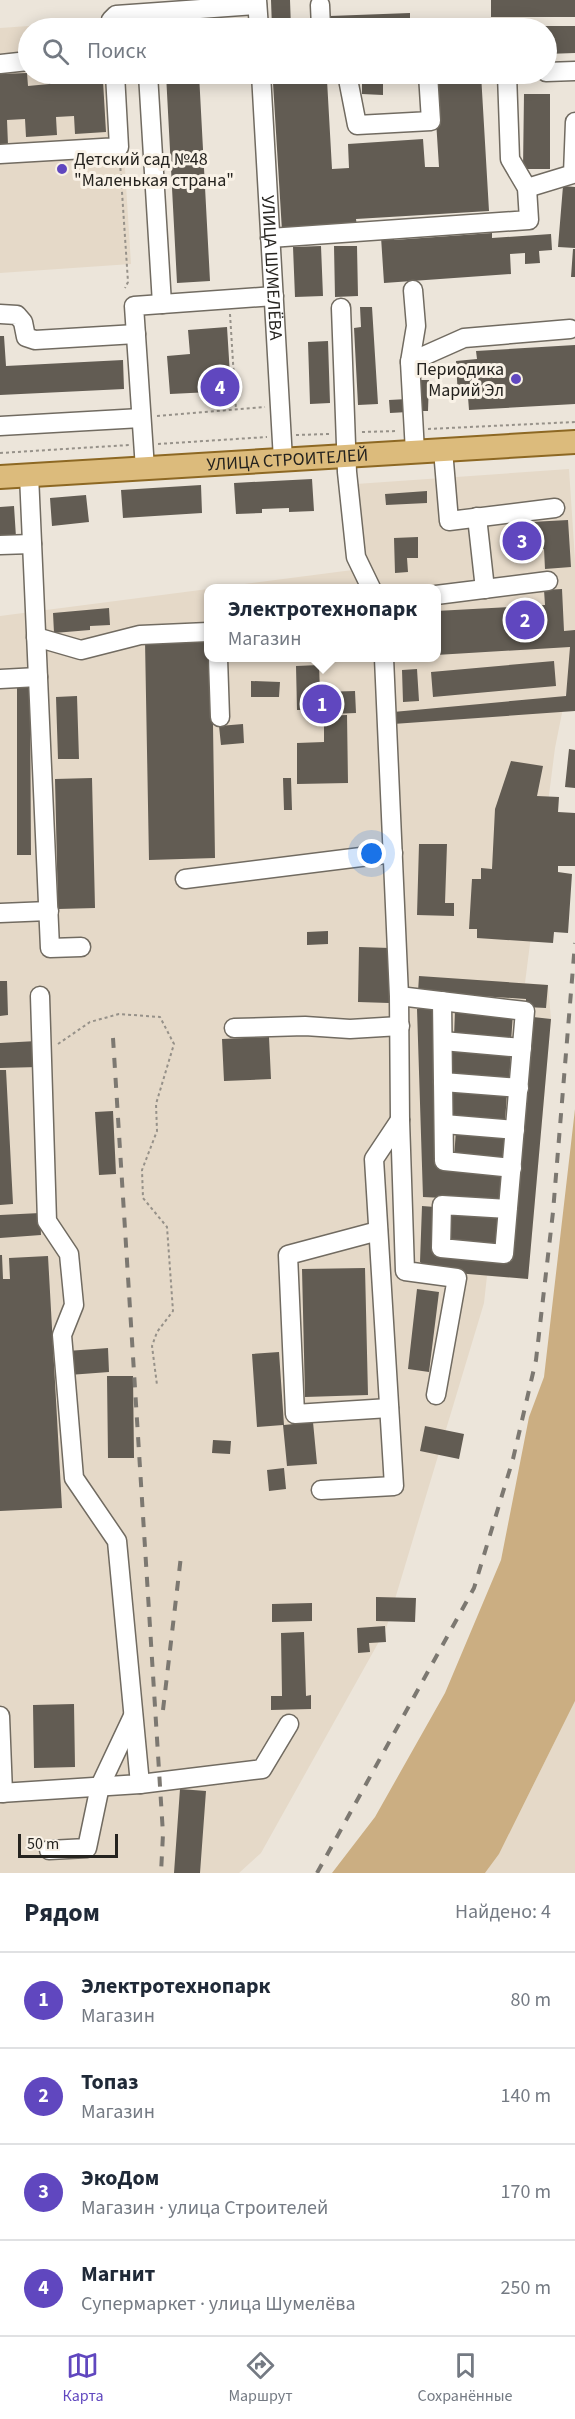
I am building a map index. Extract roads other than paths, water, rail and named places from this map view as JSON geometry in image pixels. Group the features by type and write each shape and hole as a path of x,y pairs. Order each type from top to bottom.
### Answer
{"main road":[{"name":"УЛИЦА СТРОИТЕЛЕЙ","path":"0,477 575,442"}],"street":[{"path":"113,18 116,15 257,3 258,18"},
{"path":"320,5 321,18"},
{"path":"0,64 18,63"},
{"path":"557,72 575,71"},
{"path":"0,154 119,147 116,84"},
{"path":"149,84 162,304"},
{"name":"УЛИЦА ШУМЕЛЁВА","path":"262,84 283,460"},
{"path":"348,84 357,125 431,121 429,84"},
{"path":"270,238 529,220 527,188 510,159 507,84"},
{"path":"527,188 573,174 575,122"},
{"path":"413,290 416,326 410,362 415,452"},
{"path":"145,469 134,306 274,296"},
{"path":"341,308 346,456 356,557 369,584"},
{"path":"0,314 17,315 27,337 35,340 136,334"},
{"path":"410,362 464,338 570,329"},
{"path":"0,426 141,418"},
{"path":"443,450 448,521 555,508"},
{"path":"29,475 50,948 81,947"},
{"path":"477,518 485,589"},
{"path":"0,545 32,544"},
{"path":"441,594 548,582"},
{"path":"36,637 81,650 140,635 204,632"},
{"path":"218,662 220,717"},
{"path":"384,662 399,996 405,1271 457,1278 436,1395"},
{"path":"0,679 38,677"},
{"path":"185,879 393,853"},
{"path":"0,914 49,911"},
{"path":"40,996 47,1221 69,1254 74,1305 62,1335 74,1478 117,1541 140,1784"},
{"path":"399,996 525,1011 508,1209"},
{"path":"442,1001 444,1161 512,1168"},
{"path":"234,1028 305,1026 350,1029 400,1026"},
{"path":"443,1041 522,1048"},
{"path":"443,1082 519,1088"},
{"path":"321,1490 393,1486 374,1159 400,1120"},
{"path":"444,1124 515,1130"},
{"path":"378,1231 288,1255 295,1414 389,1408"},
{"path":"49,1850 87,1848 100,1786 134,1714"},
{"path":"0,1716 2,1793 140,1784 262,1769 289,1724"}],"railway":[{"path":"317,1873 474,1588 513,1459 536,1360 553,1212 575,943"},
{"path":"113,1038 163,1834 161,1873"},
{"path":"163,1710 181,1556"}],"place":[{"name":"Детский сад №48 \"Маленькая страна\"","path":"62,169"},
{"name":"Периодика Марий Эл","path":"516,379"},
{"name":"Магнит","path":"220,387"},
{"name":"ЭкоДом","path":"522,541"},
{"name":"Топаз","path":"525,620"},
{"name":"Электротехнопарк","path":"322,704"}]}
